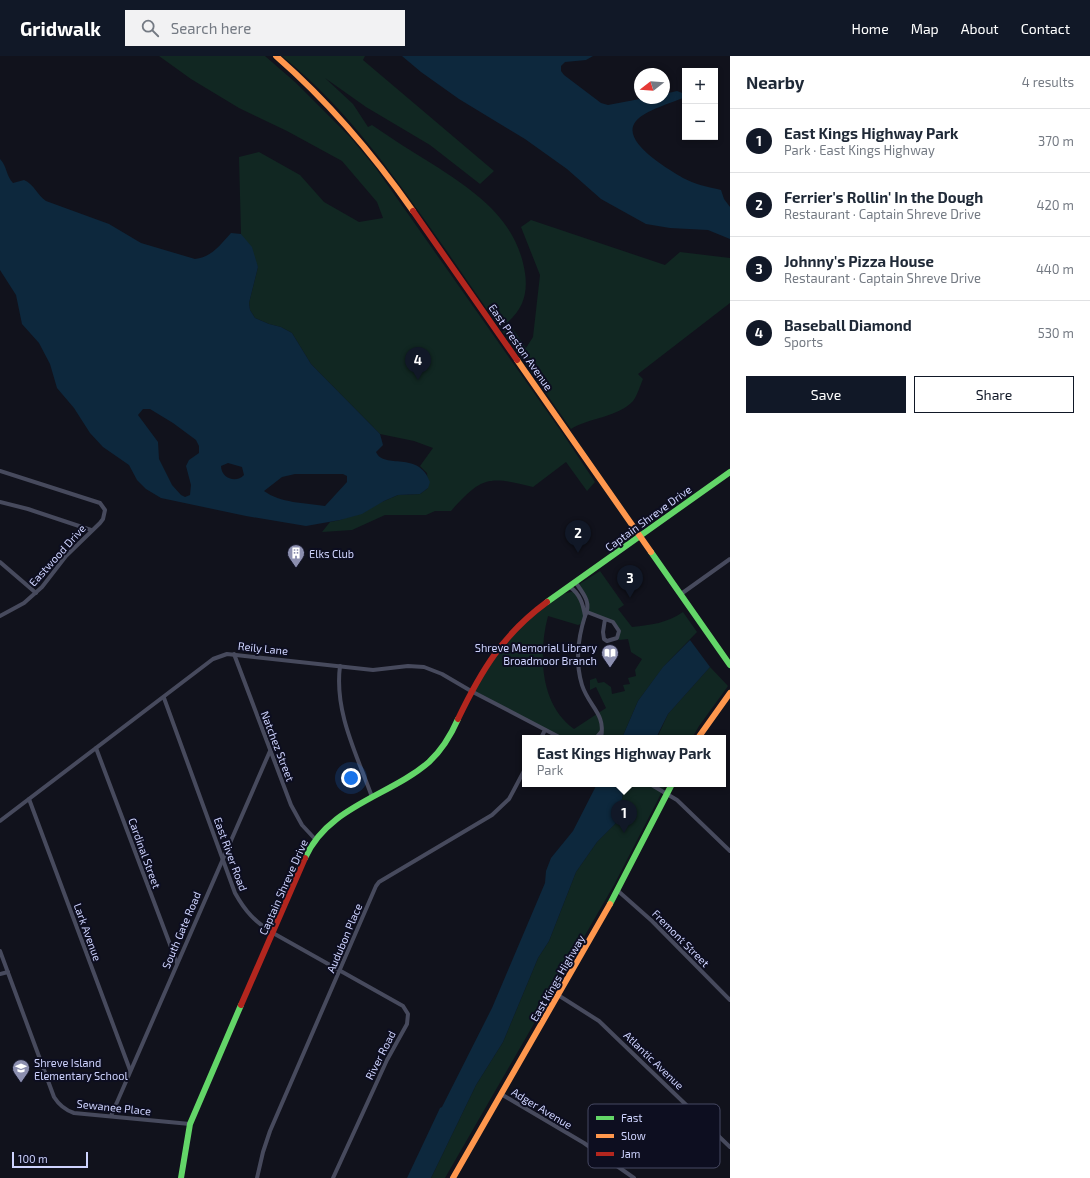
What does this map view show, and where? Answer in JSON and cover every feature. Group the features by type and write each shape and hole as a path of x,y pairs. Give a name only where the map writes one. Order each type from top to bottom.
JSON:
{"street":[{"name":"East Preston Avenue","path":"276,56 323,99 384,170 730,665"},
{"name":"Eastwood Drive","path":"0,471 102,504 105,510 103,519 66,556 48,582 24,604 0,616"},
{"name":"Captain Shreve Drive","path":"181,1178 183,1158 190,1124 309,850 316,839 334,821 417,771 435,756 447,739 471,691 498,647 513,630 542,604 576,583 730,472"},
{"path":"0,502 28,509 91,530"},
{"path":"681,594 730,559"},
{"path":"0,562 36,593"},
{"path":"576,583 586,598 589,608 580,632 577,661 582,686 588,699 599,714 602,724 598,735"},
{"path":"570,587 578,594 586,614"},
{"path":"586,614 605,619 617,625 619,634 617,638 607,641 604,639 602,632 605,619"},
{"name":"Reily Lane","path":"0,821 219,656 234,654 373,670 408,666 424,667 442,674 555,735"},
{"name":"Natchez Street","path":"234,654 270,752 295,814 302,826 316,839"},
{"path":"340,666 338,684 341,712 372,797"},
{"path":"700,735 730,694"},
{"name":"East River Road","path":"164,698 241,904 257,922 273,933 340,970"},
{"path":"542,735 545,730"},
{"name":"Cardinal Street","path":"96,748 177,963"},
{"name":"South Gate Road","path":"111,1116 223,856 270,752"},
{"name":"Audubon Place","path":"258,1178 265,1144 377,884 492,815 509,798 522,774"},
{"path":"656,787 668,793 677,800 730,851"},
{"name":"East Kings Highway","path":"453,1178 617,890 671,787"},
{"name":"Lark Avenue","path":"29,799 131,1070"},
{"name":"Fremont Street","path":"617,890 652,921 730,1000"},
{"name":"Sewanee Place","path":"0,951 56,1100 67,1111 190,1124"},
{"name":"River Road","path":"333,1178 367,1101 408,1020 408,1014 403,1006 340,970"},
{"path":"0,974 8,972"},
{"name":"Atlantic Avenue","path":"558,995 599,1021 685,1104"},
{"name":"Adger Avenue","path":"501,1094 588,1146"},
{"name":"Atlantic Avenue","path":"720,1137 730,1147"},
{"name":"Adger Avenue","path":"620,1168 634,1178"}],"green space":[{"path":"159,56 265,56 295,82 350,137 375,167 563,434 595,482 587,491 566,462 533,487 506,481 487,482 479,485 462,499 451,511 435,511 426,515 385,515 352,530 322,532 330,522 340,520 398,495 420,494 428,488 427,473 420,466 433,448 414,441 380,434 311,364 292,333 281,327 255,318 250,310 249,303 258,267 241,234 239,157 259,152 300,175 324,202 359,222 383,218 377,202 342,161 287,131 239,108 191,79"},
{"path":"282,56 365,56 363,60 494,171 480,184 430,145 366,107 325,78 353,104 368,127 372,125 450,175 479,197 504,223 521,254 526,280 525,294 521,306 508,322 526,348 533,337 540,275 521,227 531,220 665,265 680,252 730,258 730,303 638,374 643,379 633,401 627,406 620,411 586,422 571,429 371,147 351,123 307,77"},
{"path":"600,571 624,605 618,609 632,627 665,621 683,612 697,632 664,666 638,701 623,735 554,735 471,691 498,647 554,596 575,591 584,606 583,623 578,625 548,616 545,631 543,646 544,678 554,707 563,719 574,729 606,708 596,687 590,690 590,680 596,678 598,683 604,682 611,687 612,694 625,691 623,685 630,684 628,678 636,676 635,670 642,659 631,652 628,639 619,640 617,638 617,625 587,612 589,608 578,587 581,583"},
{"path":"710,667 728,686 694,735 658,735 668,714"},
{"path":"624,787 664,787 614,885 445,1178 431,1178 476,1085 503,1042 538,958 549,941 576,872 597,842 616,823 619,816 623,793 622,790"}],"water":[{"path":"402,56 593,56 586,60 565,62 561,66 561,71 564,75 601,103 608,105 634,100 634,104 667,104 640,117 636,121 633,129 634,137 639,145 648,154 676,174 692,182 721,190 724,199 730,207 730,239 708,230 670,228 646,224 601,199 567,169 525,139 459,99 421,72"},
{"path":"677,91 682,93 682,98 670,103 670,93"},
{"path":"0,159 13,183 24,180 30,184 46,201 109,224 141,243 195,259 211,253 231,233 241,234 252,247 258,267 249,303 250,310 255,318 281,327 292,333 311,364 380,434 383,445 376,452 380,457 386,460 410,463 418,466 425,472 430,482 428,488 420,494 398,495 384,501 362,514 340,520 306,526 246,516 161,498 146,489 137,480 129,465 103,447 90,433 74,408 57,388 50,364 39,343 22,324 16,295 0,270","holes":["143,409 150,409 173,423 196,440 199,446 199,453 189,460 186,466 191,485 190,495 185,497 181,495 172,485 159,459 158,442 138,415","228,463 242,467 244,475 237,479 230,478 223,474 221,466","295,474 343,474 347,476 347,482 325,506 285,500 277,498 264,491 282,477"]},
{"path":"690,640 710,667 668,714 658,735 623,735 638,701 663,667"},
{"path":"595,787 616,787 623,793 619,816 616,823 597,842 576,872 549,941 538,958 503,1042 476,1085 431,1178 407,1178 440,1108 442,1107 492,1008 545,883 546,871 551,858 573,831"}],"traffic: fast":[{"path":"547,602 730,472"},
{"path":"651,552 730,665"},
{"path":"305,858 315,840 344,814 413,774 429,762 446,742 458,719"},
{"path":"610,904 670,787"},
{"path":"181,1178 190,1124 241,1005"}],"traffic: slow":[{"path":"276,56 314,92 349,129 382,169 413,211"},
{"path":"517,360 651,552"},
{"path":"700,735 730,693"},
{"path":"453,1178 610,904"}],"traffic: jam":[{"path":"413,211 517,360"},
{"path":"458,719 475,685 495,654 518,627 531,614 547,602"},
{"path":"241,1005 305,858"}],"place":[{"name":"Baseball Diamond","path":"418,380"},
{"name":"Ferrier's Rollin' In the Dough","path":"578,553"},
{"name":"Elks Club","path":"296,568"},
{"name":"Johnny's Pizza House","path":"630,598"},
{"name":"Shreve Memorial Library Broadmoor Branch","path":"610,668"},
{"name":"East Kings Highway Park","path":"624,833"},
{"name":"Shreve Island Elementary School","path":"21,1083"}]}
